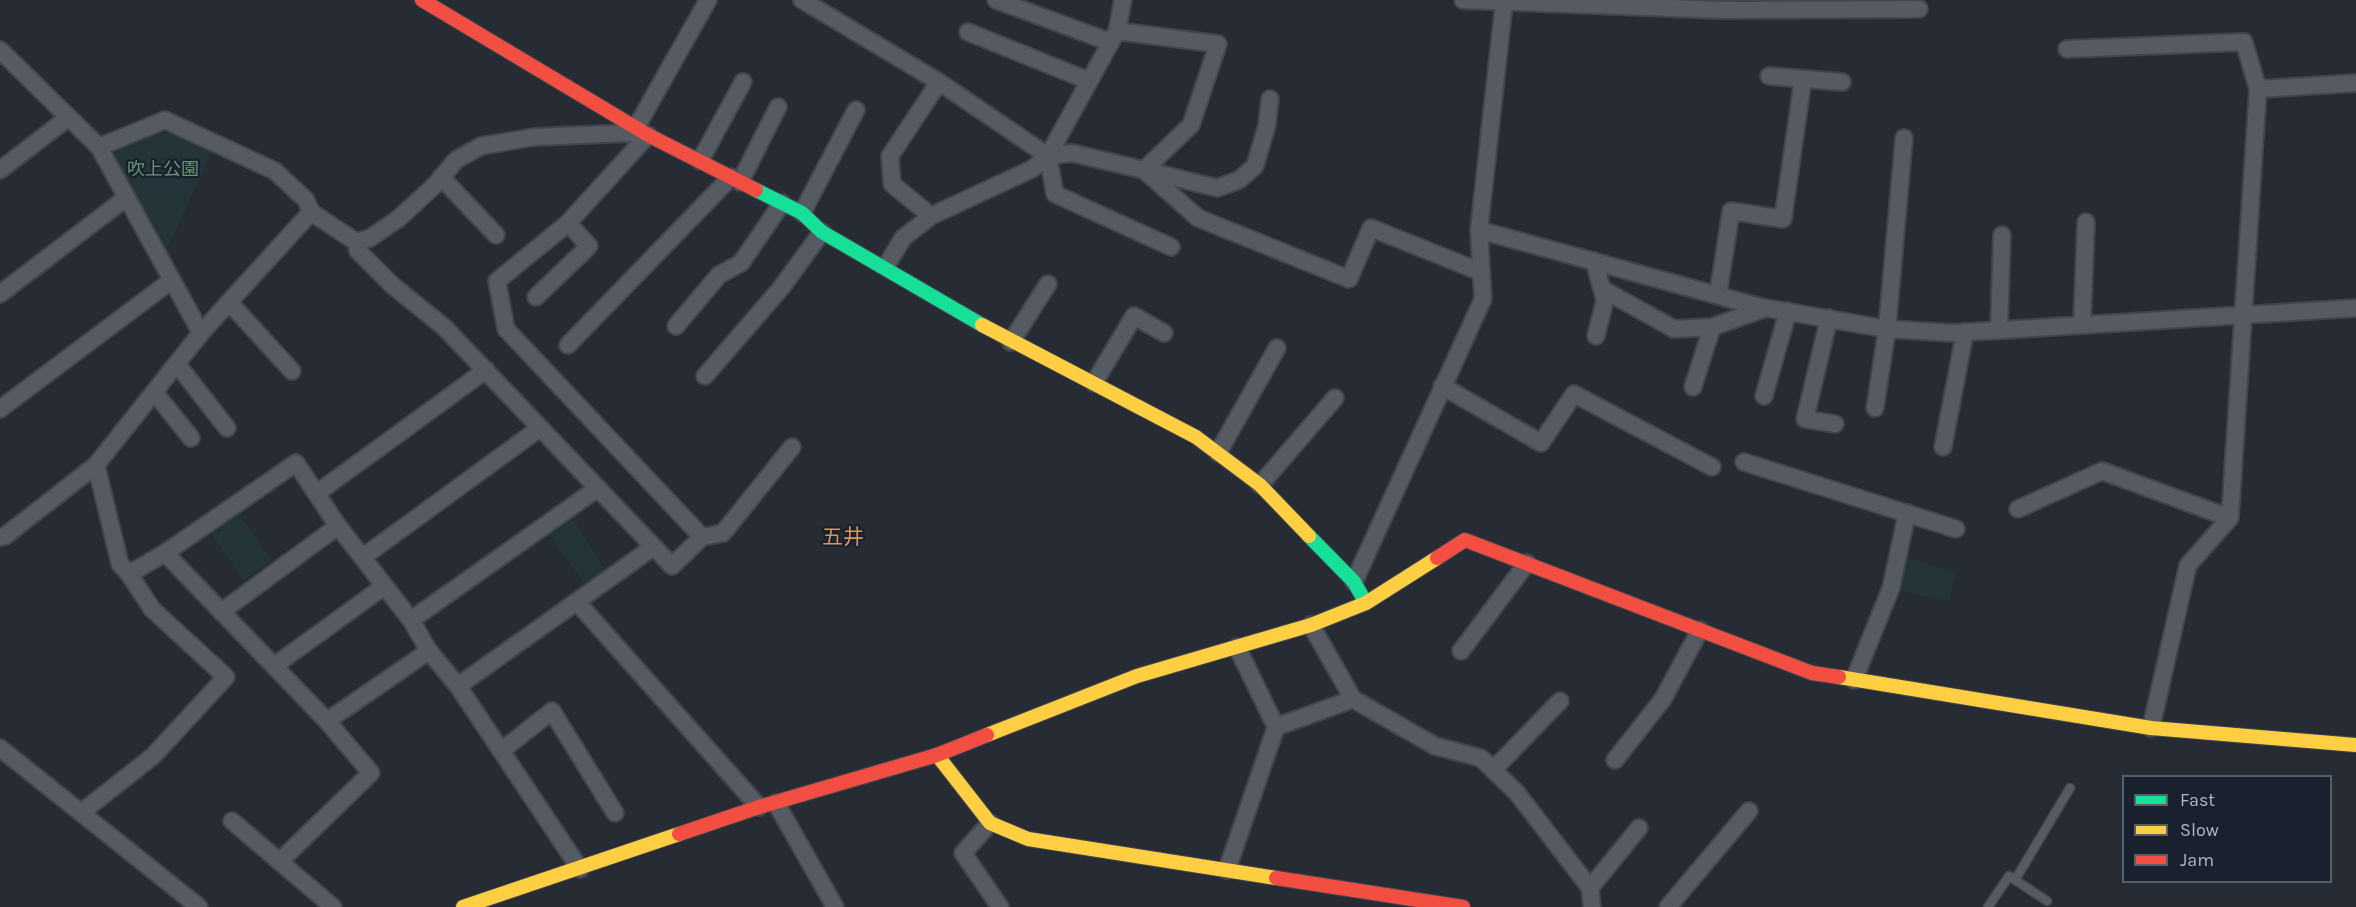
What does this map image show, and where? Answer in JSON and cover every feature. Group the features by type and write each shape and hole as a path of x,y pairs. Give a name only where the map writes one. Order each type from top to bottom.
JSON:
{"street":[{"path":"422,0 643,131 802,213 822,232 886,267 1011,342 1196,437 1260,485 1354,582 1366,603"},
{"path":"702,537 506,329 497,281 568,223 643,131 708,0"},
{"path":"802,0 939,82 1048,156 1072,153 1216,188 1239,180 1255,166 1267,125 1270,99"},
{"path":"996,0 1114,36 1218,44 1191,125 1144,170"},
{"path":"886,267 903,238 931,216 1032,169 1048,156 1114,36 1123,0"},
{"path":"1463,0 1723,10 1919,9"},
{"path":"1354,582 1483,300 1479,230 1504,3"},
{"path":"968,32 1089,81"},
{"path":"2067,49 2244,42 2258,89 2230,518 2188,565 2151,728"},
{"path":"0,50 99,147 201,333"},
{"path":"1769,76 1842,82"},
{"path":"1718,295 1731,211 1783,219 1803,79"},
{"path":"700,161 742,82"},
{"path":"931,216 892,184 890,156 939,82"},
{"path":"2258,89 2356,83"},
{"path":"568,345 735,179 778,107"},
{"path":"802,213 856,110"},
{"path":"0,170 69,117"},
{"path":"99,147 165,120 275,171 306,200 311,212 356,242 358,251 371,265 444,327 652,548 672,566 702,537 723,533 792,447"},
{"path":"356,242 370,238 398,219 456,160 481,146 534,137 643,131"},
{"path":"1875,408 1887,329 1904,138"},
{"path":"1048,156 1055,194 1171,247"},
{"path":"1144,170 1198,218 1349,279 1371,228 1481,272"},
{"path":"441,177 496,235"},
{"path":"0,294 126,198"},
{"path":"676,326 719,275 741,263 782,202"},
{"path":"0,537 5,536 96,465 201,333 311,212"},
{"path":"2082,325 2086,222"},
{"path":"536,297 589,246 568,223"},
{"path":"1479,230 1767,308 1887,329 1965,332 2356,308"},
{"path":"705,376 781,288 822,232"},
{"path":"1999,330 2001,235"},
{"path":"1594,261 1605,300 1596,336"},
{"path":"0,409 172,280"},
{"path":"1011,342 1048,284"},
{"path":"1602,289 1674,329 1712,327 1767,308"},
{"path":"230,302 292,371"},
{"path":"1764,396 1788,311"},
{"path":"1094,383 1134,316 1164,333"},
{"path":"1829,318 1804,419 1835,424"},
{"path":"1694,387 1712,327"},
{"path":"1943,447 1965,332"},
{"path":"1218,453 1277,348"},
{"path":"177,364 227,428"},
{"path":"317,493 486,370"},
{"path":"1442,386 1541,443 1574,394 1712,467"},
{"path":"155,393 191,438"},
{"path":"1260,485 1335,398"},
{"path":"363,557 540,428"},
{"path":"1744,462 1956,529"},
{"path":"129,574 165,553 296,463 338,526 383,587 411,620 429,651 458,686 580,869"},
{"path":"82,812 153,756 226,677 152,609 120,564 96,465"},
{"path":"2018,509 2102,471 2230,518"},
{"path":"411,620 598,488"},
{"path":"1854,680 1891,588 1907,513"},
{"path":"221,612 338,526"},
{"path":"463,907 759,807 936,755 1137,676 1311,625 1366,603 1465,540 1812,673 2151,728 2356,745"},
{"path":"458,686 652,548"},
{"path":"165,553 327,721 371,773 280,861"},
{"path":"1461,651 1527,563"},
{"path":"274,666 383,587"},
{"path":"577,602 759,807"},
{"path":"1311,625 1353,699 1435,746 1480,758 1517,793 1590,888 1592,907"},
{"path":"1615,760 1663,699 1700,630"},
{"path":"1227,870 1276,727 1237,646"},
{"path":"327,721 429,651"},
{"path":"1276,727 1353,699"},
{"path":"1493,770 1560,701"},
{"path":"501,751 552,711 615,813"},
{"path":"0,748 199,907"},
{"path":"936,755 990,823 1028,839 1463,907"},
{"path":"776,803 835,907"},
{"path":"1668,907 1749,811"},
{"path":"232,821 333,907"},
{"path":"990,823 963,853 1000,907"},
{"path":"1590,888 1639,828"}],"lane":[{"path":"2015,880 2070,788"},
{"path":"1988,907 2009,876 2047,901"}],"green space":[{"name":"吹上公園","path":"158,132 179,135 212,152 167,249 113,156 119,145"},
{"path":"239,515 272,560 244,580 212,535"},
{"path":"573,519 606,570 584,583 550,536"},
{"path":"1898,554 1956,573 1949,602 1891,588"}],"traffic: fast":[{"path":"756,190 802,213 822,232 982,325"},
{"path":"1309,536 1354,582 1366,603"}],"traffic: slow":[{"path":"982,325 1196,437 1260,485 1309,536"},
{"path":"987,735 1137,676 1311,625 1366,603 1437,558"},
{"path":"1839,677 2151,728 2356,745"},
{"path":"937,755 990,823 1028,839 1276,878"},
{"path":"463,907 679,834"}],"traffic: jam":[{"path":"422,0 648,135 756,190"},
{"path":"1437,558 1465,540 1812,673 1839,677"},
{"path":"679,834 759,807 937,755 987,735"},
{"path":"1276,878 1463,907"}],"district":[{"name":"五井","path":"843,538"}]}
